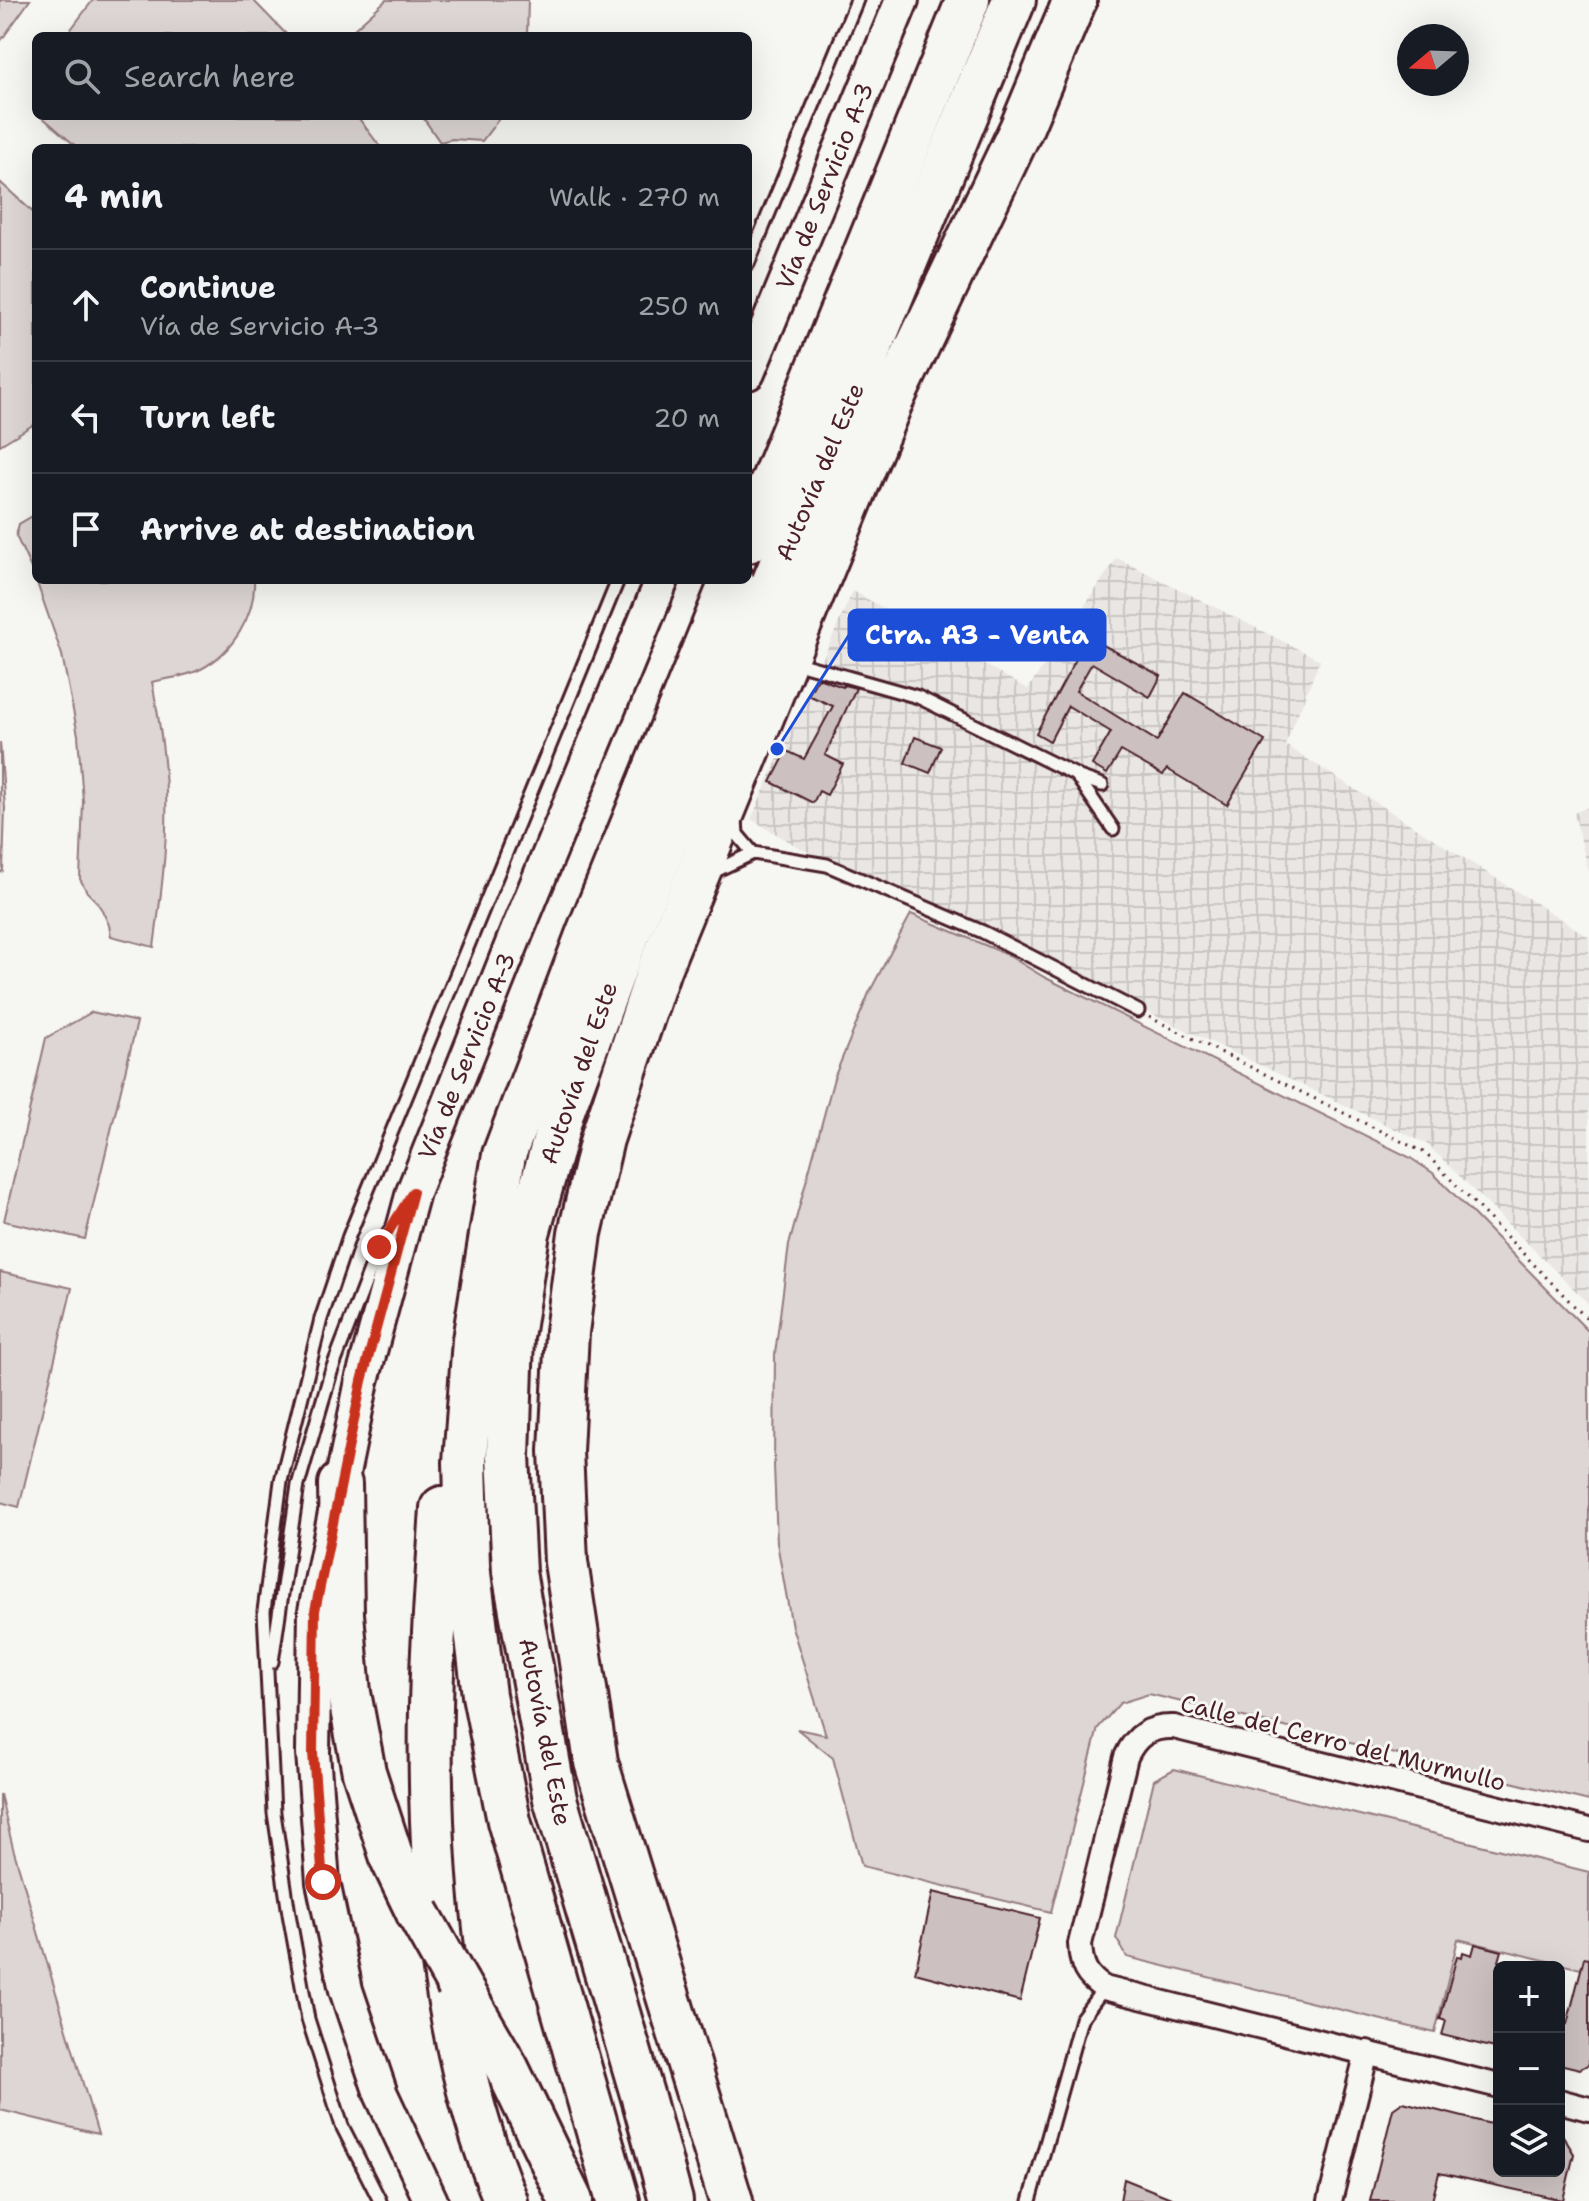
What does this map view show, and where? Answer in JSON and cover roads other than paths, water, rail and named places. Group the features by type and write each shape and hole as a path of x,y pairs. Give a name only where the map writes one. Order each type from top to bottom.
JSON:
{"highway":[{"name":"Autovía del Este","path":"752,531 968,0"},
{"name":"Autovía del Este","path":"671,2201 555,1799 514,1572 508,1456 512,1337 528,1233 563,1110 622,949 1014,0"},
{"path":"725,2189 596,1762 566,1562 561,1451 567,1332 580,1233 602,1139 659,969 891,402 1021,129 1075,0"},
{"name":"Autovía del Este","path":"618,2201 509,1821 484,1695 468,1565 465,1462 474,1340 504,1155 588,933 730,584"},
{"path":"504,1155 462,1277 447,1411 431,1708 433,1854 449,2005 469,2094 492,2168 506,2201"},
{"path":"340,1484 342,1614 349,1693 364,1772 393,1861 418,1913 507,2068 571,2201"}],"main road":[{"name":"Vía de Servicio A-3","path":"752,363 902,0"},
{"name":"Vía de Servicio A-3","path":"431,2201 376,2080 346,1990 323,1882 313,1753 315,1611 362,1381 413,1192 660,584"}],"street":[{"name":"Calle del Cerro del Murmullo","path":"1104,1988 1083,1969 1080,1944 1126,1757 1136,1739 1154,1728 1174,1727 1589,1830"},
{"path":"1104,1988 1493,2084"},
{"path":"1330,2201 1367,2052"},
{"path":"1565,2103 1589,2109"}],"lane":[{"path":"752,254 857,0"},
{"path":"380,2201 342,2126 308,2019 274,1813 264,1611 281,1481 321,1319 349,1236 616,584"},
{"path":"786,660 918,697 1102,785"},
{"path":"1076,775 1113,829"},
{"path":"735,786 737,834 753,853"},
{"path":"688,898 715,870 753,853 827,865 983,932 1138,1011"},
{"path":"268,1687 298,1485 306,1457 331,1372 379,1247 413,1192"},
{"path":"1030,2201 1081,2019 1104,1988"}],"place":[{"name":"Ctra. A3 - Venta","path":"777,749"}]}
